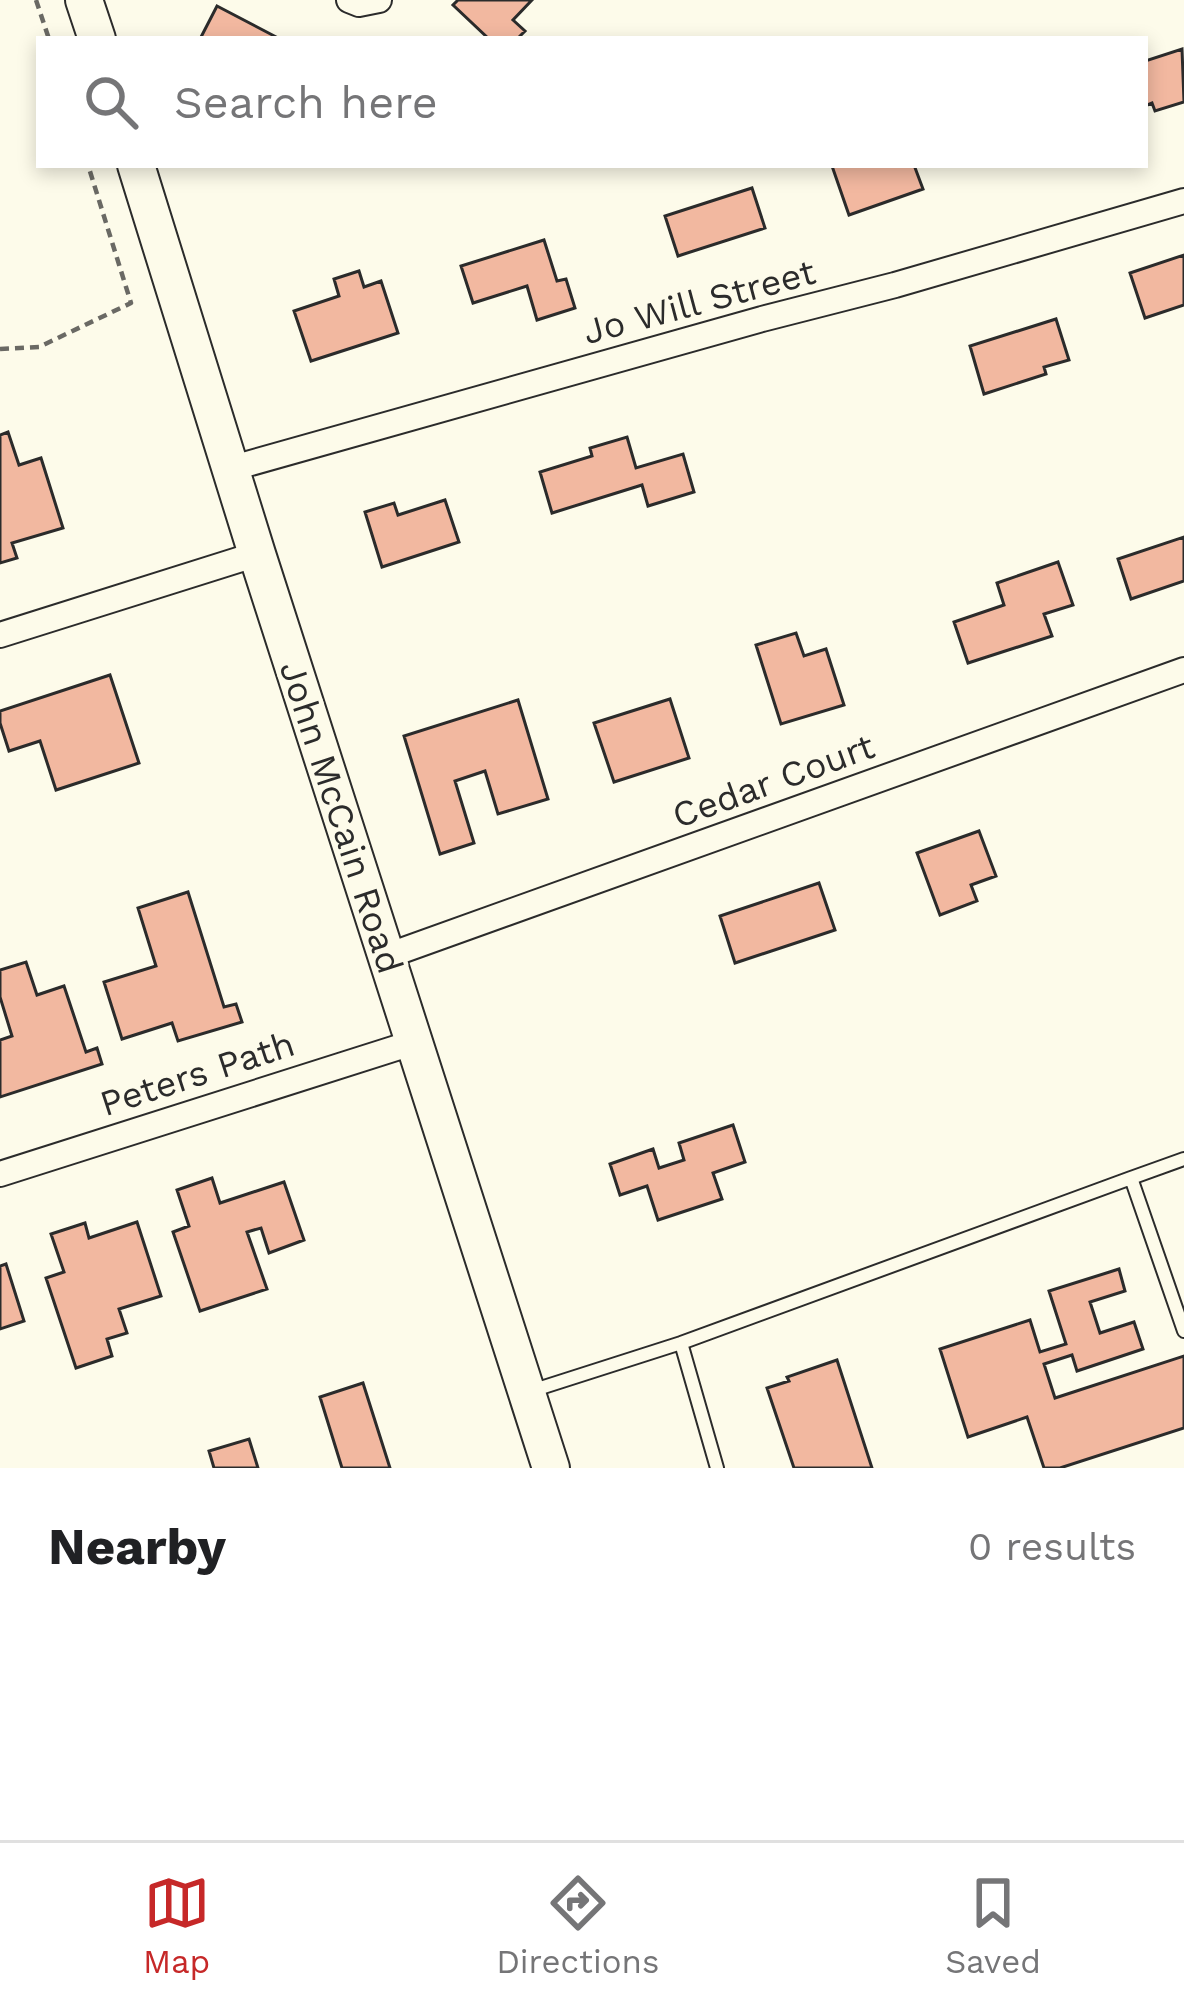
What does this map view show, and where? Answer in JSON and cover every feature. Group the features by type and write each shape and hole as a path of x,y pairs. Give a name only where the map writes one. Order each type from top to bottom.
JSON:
{"main road":[{"path":"84,0 96,36"},
{"name":"John McCain Road","path":"137,168 551,1468"}],"street":[{"path":"349,0 359,4 379,0"},
{"name":"Jo Will Street","path":"232,468 1184,201"},
{"path":"0,635 257,554"},
{"name":"Cedar Court","path":"387,956 1184,670"},
{"name":"Peters Path","path":"0,1174 416,1042"}],"lane":[{"path":"527,1393 681,1343 1184,1159"},
{"path":"1131,1178 1184,1331"},
{"path":"681,1343 717,1468"}],"path":[{"path":"36,0 48,36"},
{"path":"0,350 39,346 131,303 89,168"}],"building":[{"path":"458,0 532,0 513,20 525,31 520,36 486,36 453,5"},
{"path":"217,6 274,36 202,36"},
{"path":"1182,49 1184,102 1155,111 1152,103 1148,105 1148,60"},
{"path":"833,168 915,168 923,189 849,215"},
{"path":"752,188 765,228 678,256 665,216"},
{"path":"544,240 557,281 566,279 575,308 537,320 527,286 473,303 461,266"},
{"path":"1184,255 1184,305 1145,318 1130,273"},
{"path":"359,271 364,287 381,281 398,333 311,361 294,311 339,296 334,279"},
{"path":"1056,319 1069,360 1044,367 1046,374 984,394 970,346"},
{"path":"8,432 19,465 41,458 63,528 12,543 17,558 0,563 0,435"},
{"path":"627,437 636,468 683,454 694,492 648,506 642,485 552,513 540,472 592,456 590,448"},
{"path":"445,500 459,542 382,567 365,512 394,503 398,515"},
{"path":"1184,537 1184,581 1131,599 1118,559"},
{"path":"1058,562 1073,605 1044,614 1052,636 968,663 954,622 1004,605 997,583"},
{"path":"796,633 804,656 826,649 844,705 781,724 756,645"},
{"path":"110,675 139,763 56,790 40,741 9,751 0,711"},
{"path":"670,699 689,758 614,782 594,723"},
{"path":"518,700 548,799 498,814 485,771 455,781 474,843 440,854 404,736"},
{"path":"979,831 996,876 971,885 977,901 940,915 917,853"},
{"path":"819,883 835,930 735,963 720,916"},
{"path":"188,892 224,1007 236,1004 242,1022 178,1041 172,1023 122,1039 104,982 156,966 138,908"},
{"path":"26,962 37,995 64,986 86,1052 97,1048 102,1064 0,1097 0,1040 12,1036 0,997 0,970"},
{"path":"733,1125 745,1162 713,1173 722,1199 658,1220 647,1186 620,1195 610,1164 653,1149 659,1168 684,1160 679,1143"},
{"path":"212,1178 220,1203 284,1182 304,1240 269,1253 261,1228 247,1232 267,1289 200,1311 173,1232 189,1226 177,1190"},
{"path":"137,1222 161,1296 119,1309 127,1333 107,1339 112,1356 76,1368 46,1278 64,1272 51,1234 85,1223 89,1238"},
{"path":"6,1264 24,1321 0,1329 0,1266"},
{"path":"1119,1269 1125,1291 1090,1302 1100,1333 1134,1322 1143,1349 1077,1371 1072,1355 1044,1364 1055,1398 1184,1356 1184,1428 1060,1468 1044,1468 1027,1417 968,1437 940,1349 1030,1320 1040,1352 1066,1344 1049,1291"},
{"path":"837,1360 872,1468 794,1468 767,1388"},
{"path":"363,1383 390,1468 342,1468 320,1397"},
{"path":"249,1439 258,1468 214,1468 209,1451"}]}
